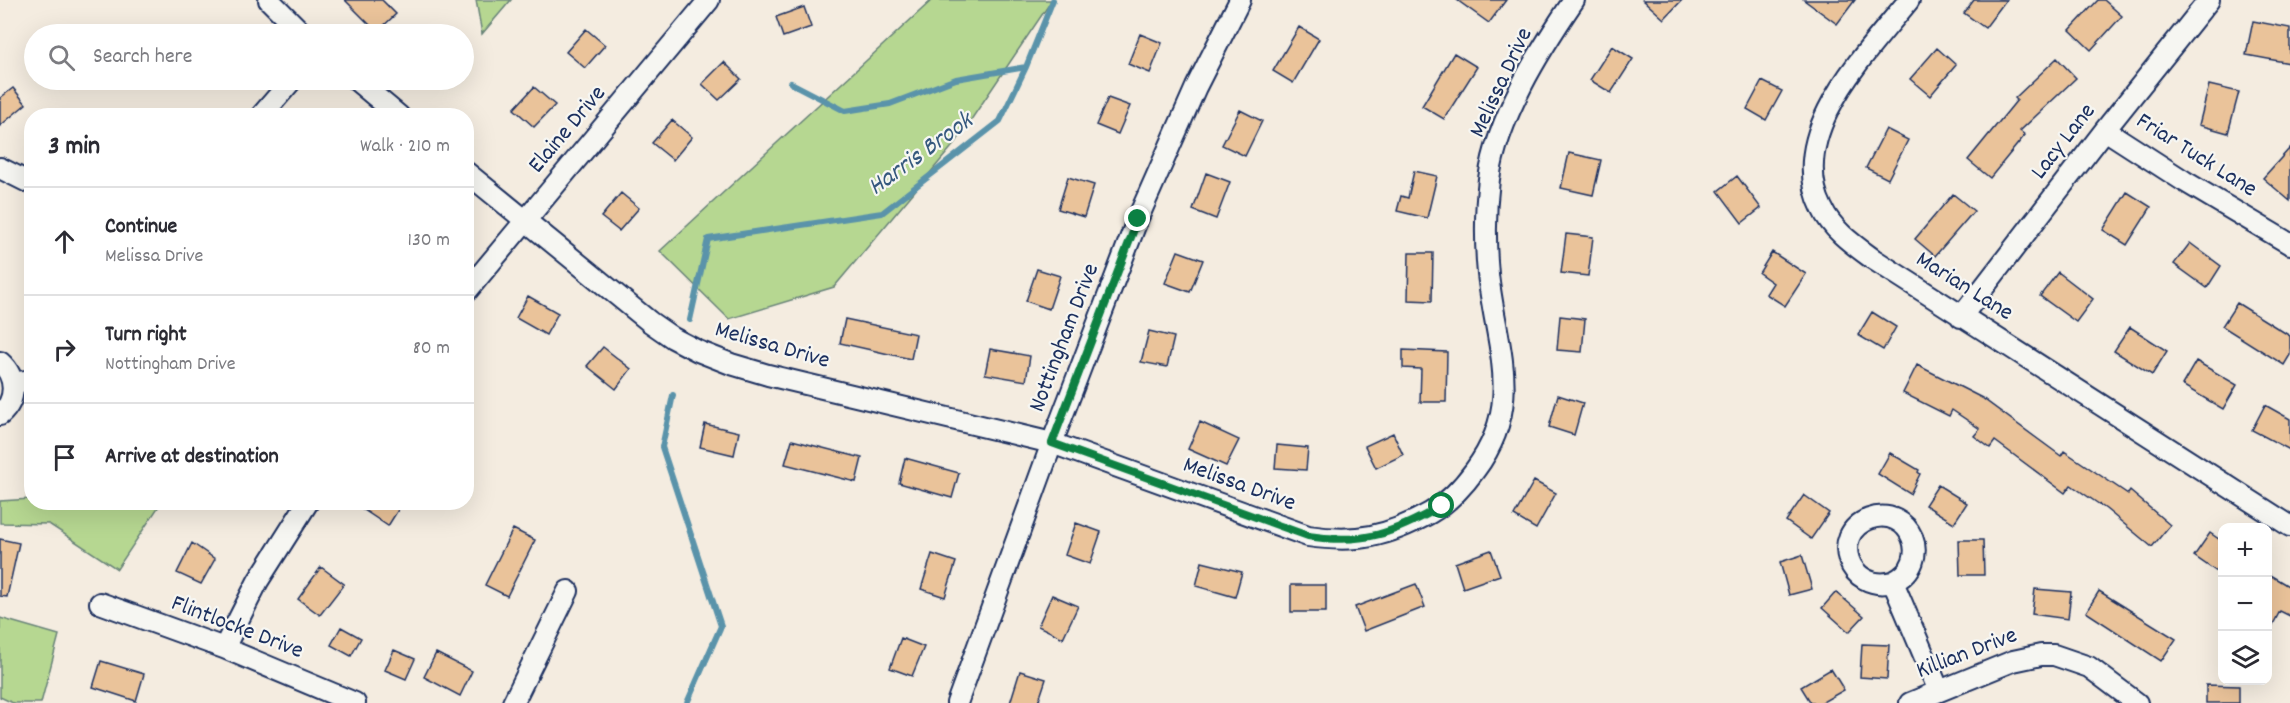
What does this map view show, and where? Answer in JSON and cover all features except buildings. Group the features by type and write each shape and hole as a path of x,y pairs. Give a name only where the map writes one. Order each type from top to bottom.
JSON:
{"street":[{"path":"268,0 293,24"},
{"name":"Elaine Drive","path":"474,283 709,0"},
{"name":"Nottingham Drive","path":"957,703 1052,443 1150,190 1196,87 1240,0"},
{"name":"Melissa Drive","path":"474,179 650,322 673,338 698,351 768,375 1052,443 1308,536 1334,540 1362,539 1392,531 1442,506 1461,489 1493,441 1500,420 1504,396 1504,370 1488,276 1486,243 1486,209 1492,167 1499,139 1513,107 1545,47 1574,0"},
{"name":"Marian Lane","path":"1909,0 1847,79 1820,125 1814,147 1815,188 1821,207 1830,221 1847,239 1873,259 2290,526"},
{"name":"Lacy Lane","path":"1962,317 2105,130 2209,0"},
{"path":"268,108 283,90"},
{"path":"368,90 389,108"},
{"name":"Friar Tuck Lane","path":"2105,130 2184,181 2290,244"},
{"path":"0,168 24,180"},
{"path":"0,362 22,382 0,415"},
{"path":"224,648 258,581 303,510"},
{"path":"1893,582 1939,691"},
{"path":"513,703 568,591"},
{"name":"Flintlocke Drive","path":"100,603 224,648 352,702"},
{"name":"Killian Drive","path":"1910,703 2028,656 2054,655 2089,667 2137,703"}],"green space":[{"path":"476,0 511,0 482,34"},
{"path":"932,0 1052,0 956,142 834,287 729,319 660,251"},
{"path":"24,499 24,510 156,510 117,569 49,524 0,523 0,501"},
{"path":"0,618 59,635 41,703 13,703 0,697"}],"waterway":[{"name":"Harris Brook","path":"690,320 708,239 882,213 1000,121 1026,67 1053,0"},
{"path":"791,83 845,111 890,104 956,79 1026,67"},
{"name":"Harris Brook","path":"673,395 662,447 721,626 687,703"}],"route":[{"path":"1138,219 1052,443 1308,536 1334,540 1362,539 1392,531 1442,506"}]}
